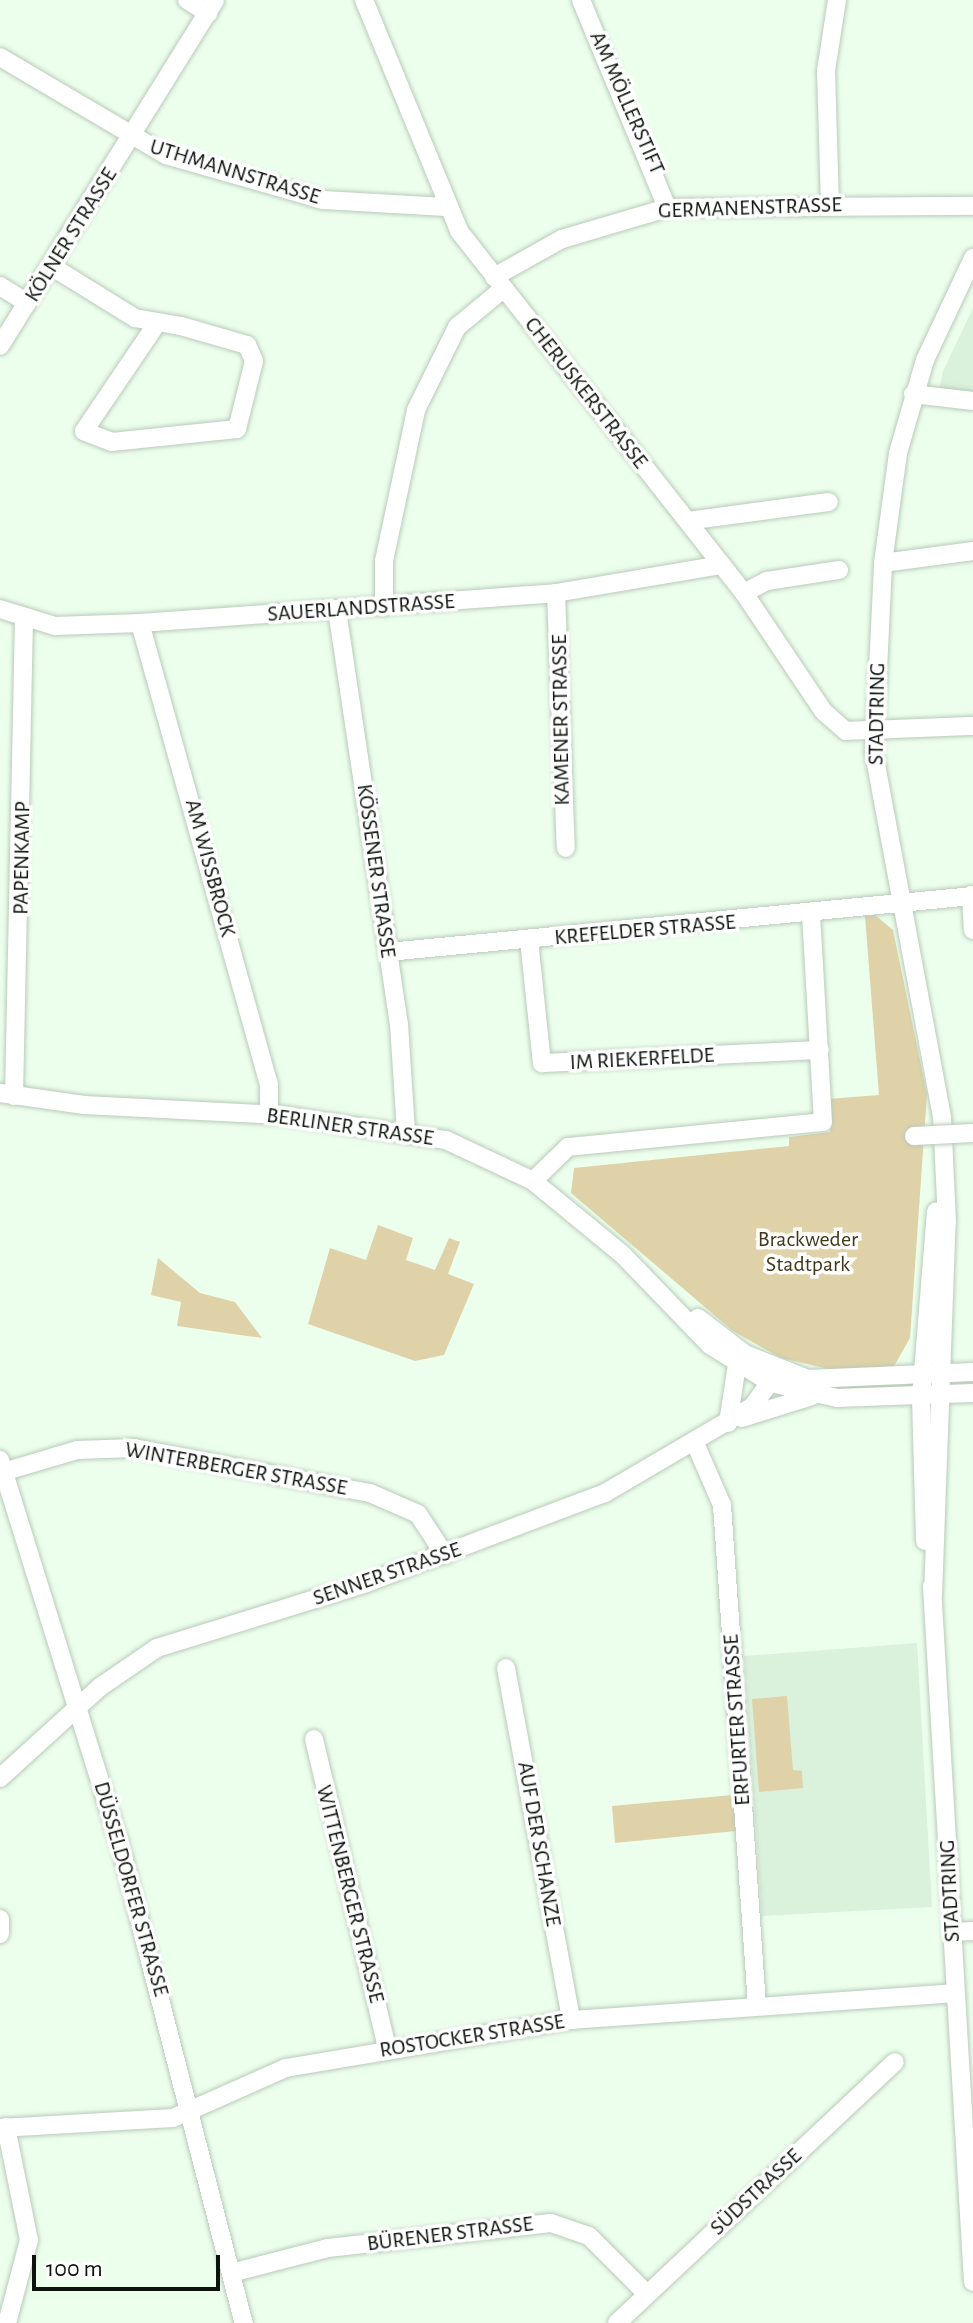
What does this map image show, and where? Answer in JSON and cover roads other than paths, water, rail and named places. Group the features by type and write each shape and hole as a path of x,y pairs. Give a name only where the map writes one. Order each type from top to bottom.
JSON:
{"street":[{"path":"187,0 211,6"},
{"name":"CHERUSKERSTRASSE","path":"364,0 446,207 498,283 744,593 831,719 846,731 973,726"},
{"name":"AM MÖLLERSTIFT","path":"581,0 667,208"},
{"path":"830,205 826,71 837,0"},
{"name":"KÖLNER STRASSE","path":"0,346 132,138 211,6"},
{"name":"UTHMANNSTRASSE","path":"0,57 132,138 323,200 446,207"},
{"name":"GERMANENSTRASSE","path":"384,607 384,561 416,410 457,327 498,283 562,239 667,208 973,206"},
{"name":"STADTRING","path":"933,1595 942,1374 943,1180 939,1080 877,786 875,732 883,563 913,394 973,258"},
{"path":"51,266 122,311 253,352 237,429 112,442 84,431 157,323"},
{"path":"0,286 27,303"},
{"path":"913,394 973,401"},
{"path":"688,521 829,502"},
{"path":"883,563 973,551"},
{"name":"SAUERLANDSTRASSE","path":"0,609 24,620 140,623 556,593 722,565"},
{"path":"744,593 767,581 839,570"},
{"name":"KAMENER STRASSE","path":"556,593 566,848"},
{"name":"KÖSSENER STRASSE","path":"337,610 388,952 406,1133"},
{"name":"PAPENKAMP","path":"7,1094 24,620"},
{"name":"AM WISSBROCK","path":"140,623 269,1084 269,1115"},
{"path":"972,896 973,930"},
{"name":"KREFELDER STRASSE","path":"388,952 811,916 900,901 972,896"},
{"path":"533,1181 568,1147 823,1122 811,916"},
{"name":"IM RIEKERFELDE","path":"529,940 542,1063 820,1050"},
{"name":"BERLINER STRASSE","path":"7,1094 269,1115 406,1133 492,1156 533,1181 653,1283 774,1377 834,1382 973,1372"},
{"path":"914,1136 973,1133"},
{"name":"STADTRING","path":"943,1180 921,1397 973,2282"},
{"name":"BERLINER STRASSE","path":"653,1283 737,1365 774,1377 812,1396 921,1397 973,1393"},
{"path":"737,1365 728,1423 812,1396"},
{"name":"SENNER STRASSE","path":"4,1767 77,1707 157,1648 445,1555 605,1493 728,1423 774,1377"},
{"name":"ERFURTER STRASSE","path":"695,1443 722,1505 757,2002"},
{"name":"WINTERBERGER STRASSE","path":"2,1466 77,1450 134,1448 370,1493 418,1514 445,1555"},
{"name":"DÜSSELDORFER STRASSE","path":"2,1466 77,1707 193,2108 244,2323"},
{"name":"AUF DER SCHANZE","path":"506,1668 571,2020"},
{"name":"WITTENBERGER STRASSE","path":"314,1739 387,2049"},
{"path":"0,1919 0,1934"},
{"path":"952,1932 973,1931"},
{"name":"ROSTOCKER STRASSE","path":"3,2128 173,2118 286,2068 571,2020 757,2002 955,1993"},
{"name":"SÜDSTRASSE","path":"617,2323 895,2062"},
{"path":"3,2128 29,2240 7,2323"},
{"name":"BÜRENER STRASSE","path":"231,2273 328,2248 551,2223 589,2236 646,2293"}],"park label":[{"name":"Brackweder Stadtpark","path":"808,1252"}]}
